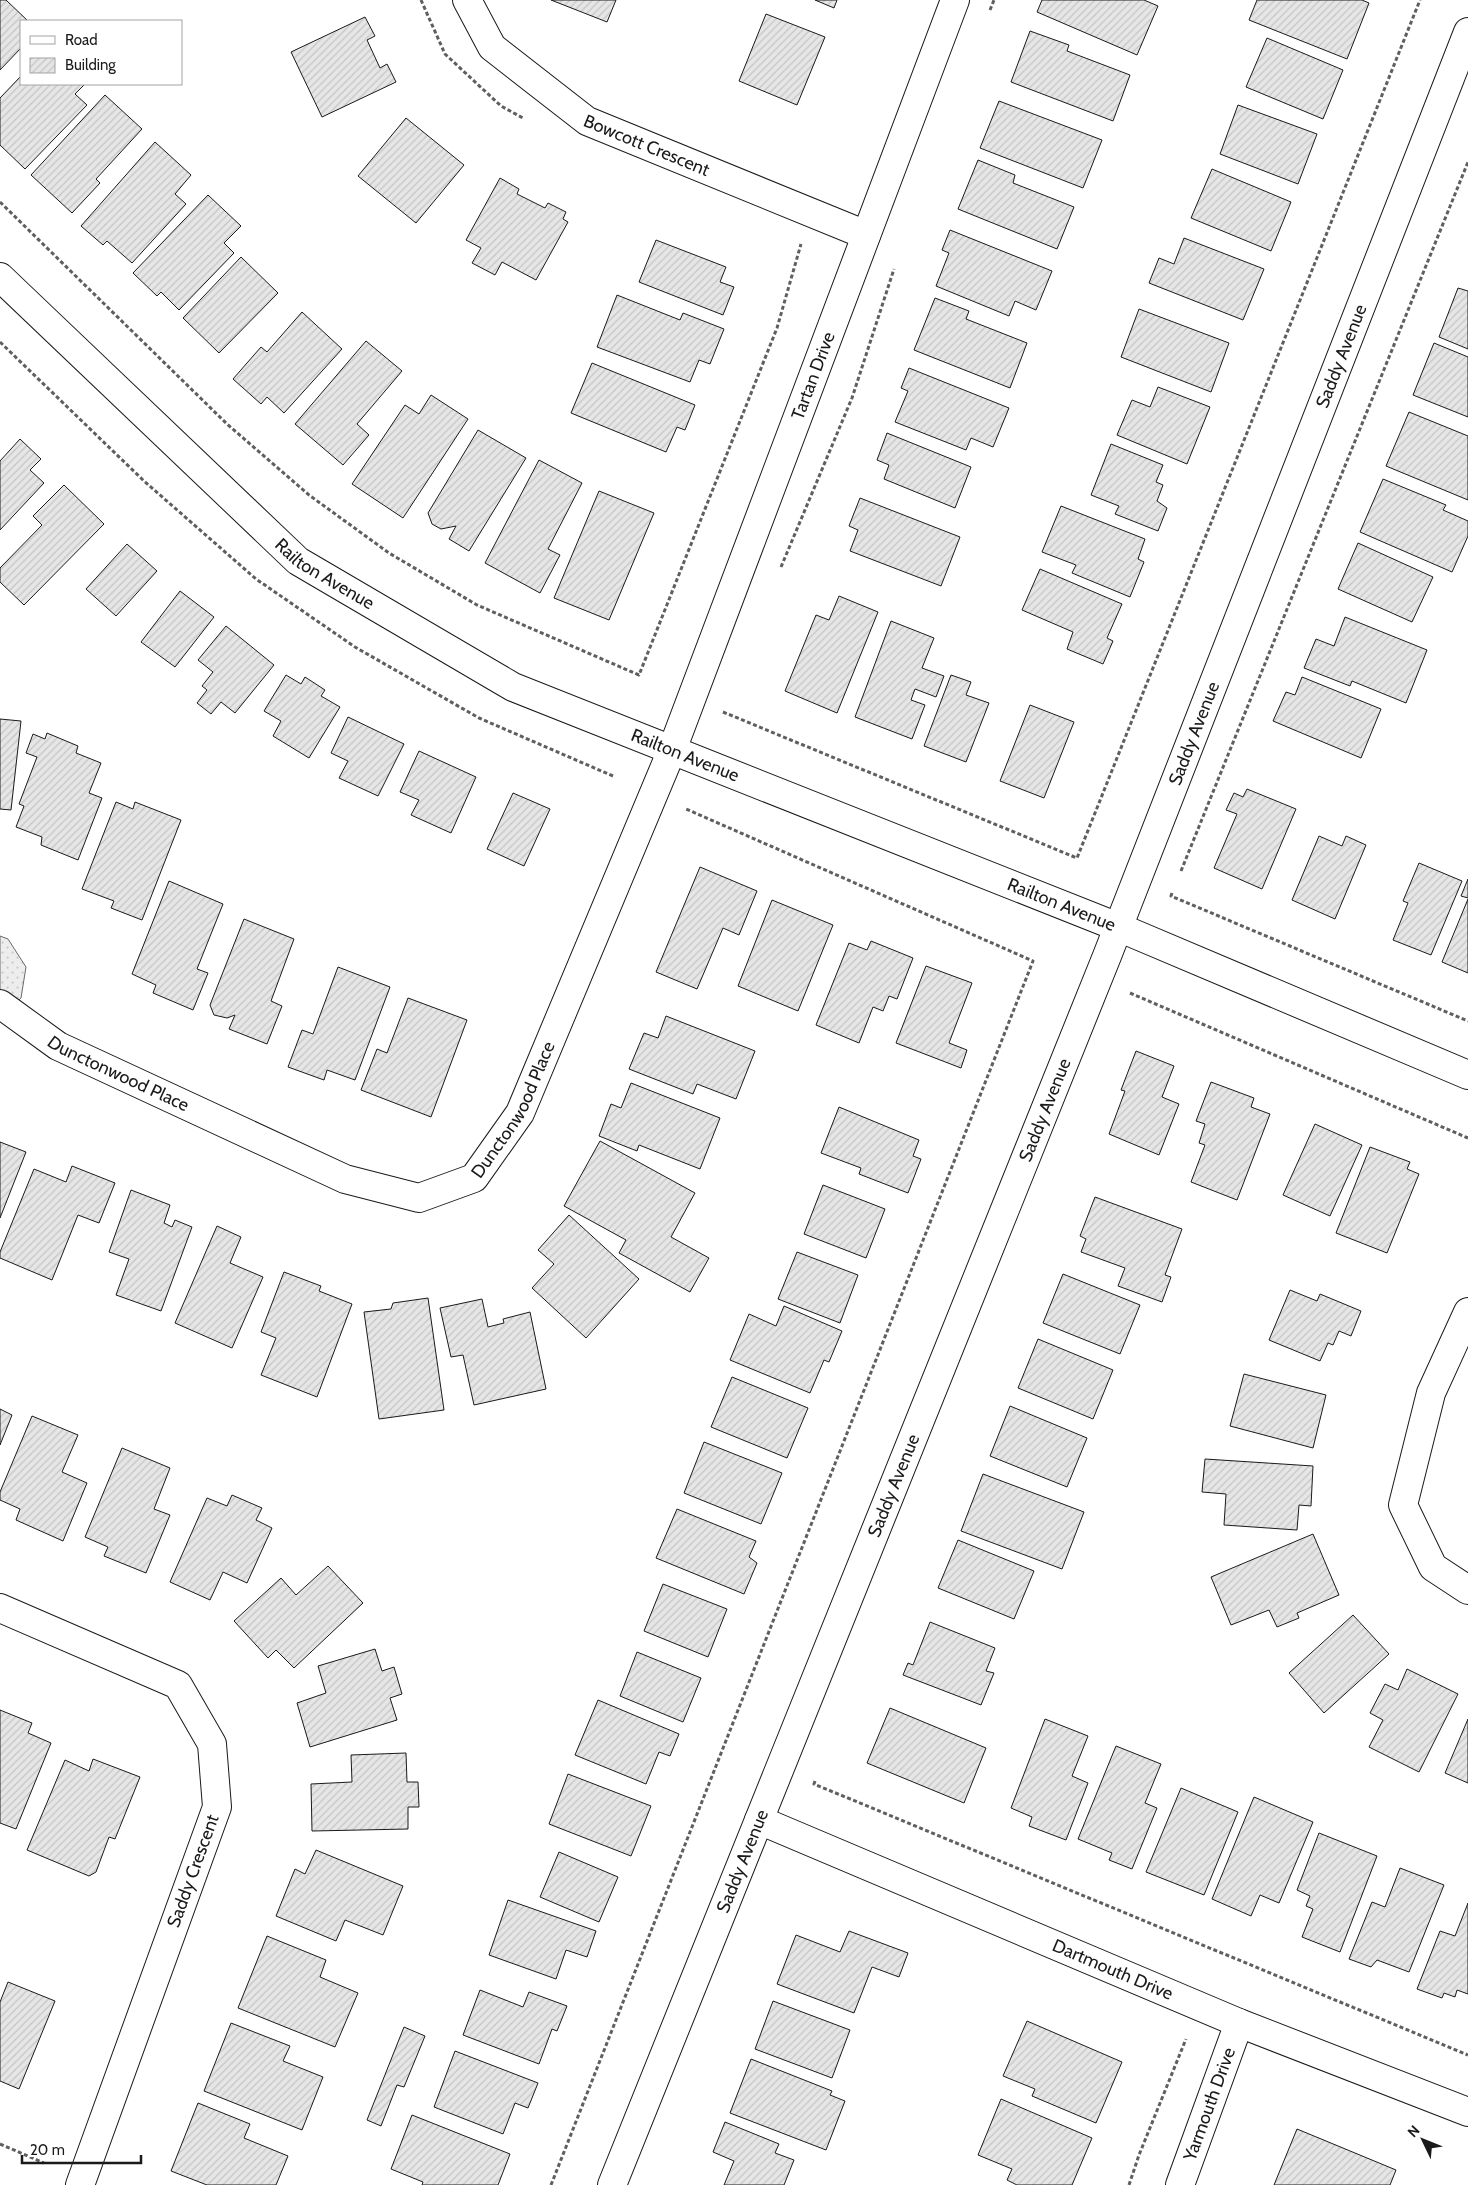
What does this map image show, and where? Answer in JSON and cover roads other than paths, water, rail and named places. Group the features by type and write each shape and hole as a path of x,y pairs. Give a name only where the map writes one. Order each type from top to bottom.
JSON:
{"street":[{"name":"Bowcott Crescent","path":"467,0 492,47 586,121 866,235"},
{"name":"Tartan Drive","path":"672,750 955,0"},
{"name":"Saddy Avenue","path":"612,2185 1118,927 1468,32"},
{"name":"Railton Avenue","path":"0,277 298,561 513,686 1118,927 1468,1075"},
{"name":"Dunctonwood Place","path":"0,1004 58,1046 345,1179 420,1198 474,1178 520,1113 672,750"},
{"path":"1468,1312 1431,1393 1403,1505 1433,1567 1468,1590"},
{"name":"Saddy Crescent","path":"0,1608 178,1685 212,1744 217,1807 80,2185"},
{"name":"Dartmouth Drive","path":"760,1820 1239,2023 1468,2112"},
{"name":"Yarmouth Drive","path":"1180,2185 1239,2023"}]}
